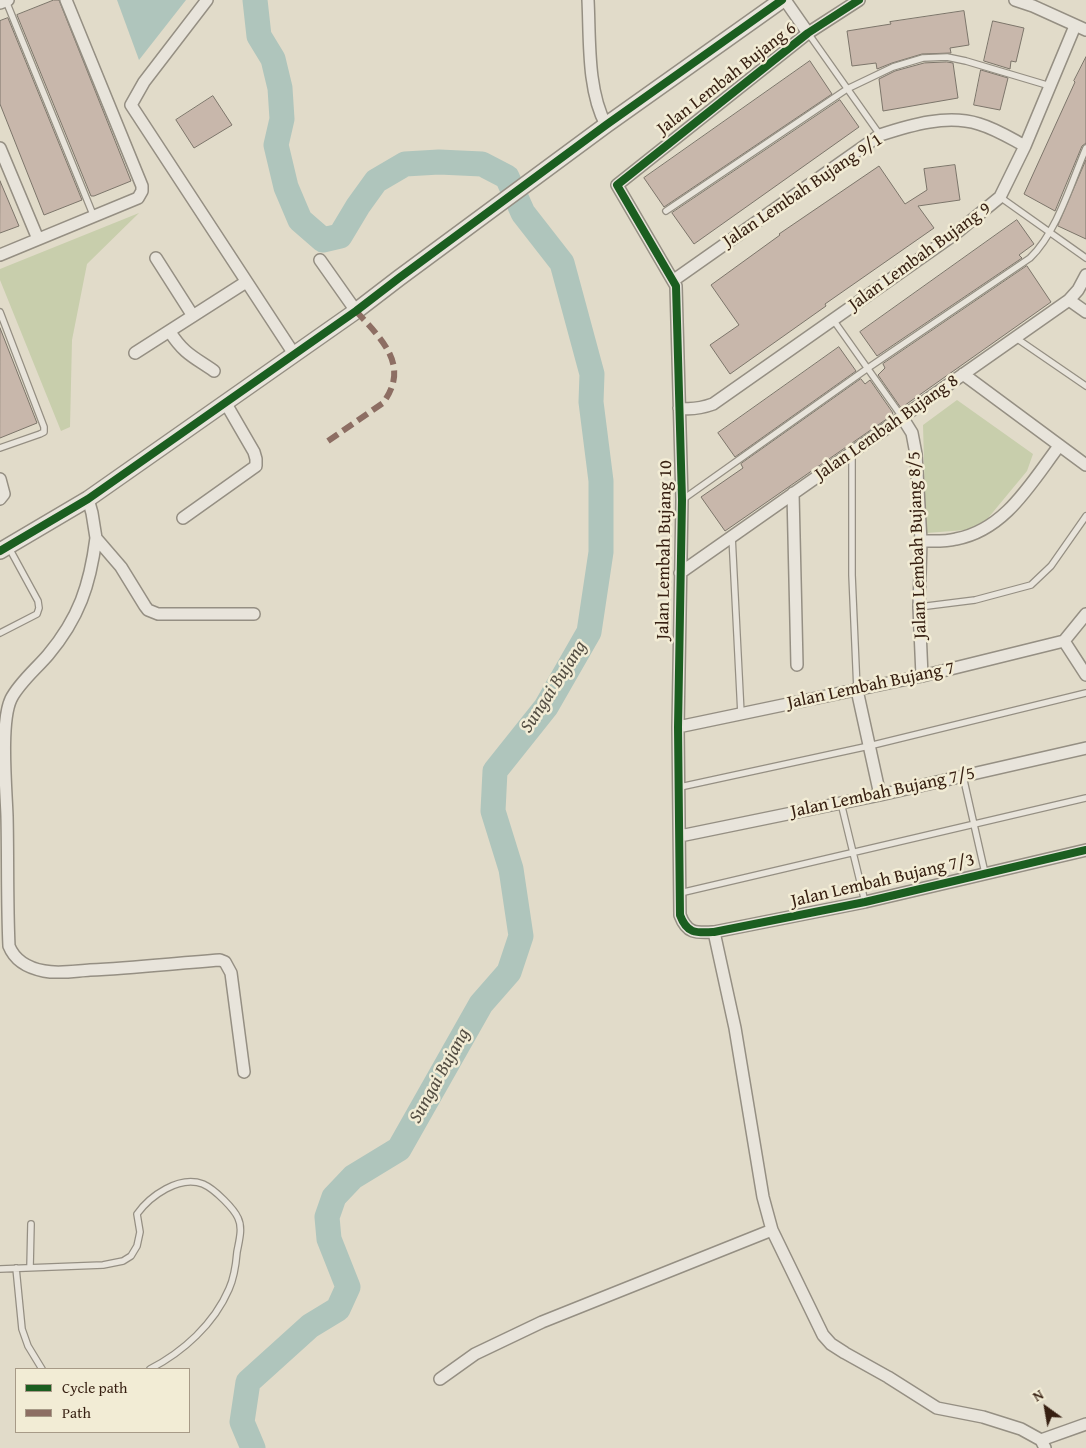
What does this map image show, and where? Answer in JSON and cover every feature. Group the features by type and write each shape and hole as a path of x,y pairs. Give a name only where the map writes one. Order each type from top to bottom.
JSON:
{"street":[{"path":"0,255 138,198 142,191 142,186 66,0"},
{"path":"207,0 144,82 132,105 294,354"},
{"path":"588,0 597,106 606,125"},
{"path":"4,548 88,499 356,311 606,125 784,0 808,33"},
{"name":"Jalan Lembah Bujang 6","path":"617,185 808,33 859,0"},
{"path":"1014,0 1033,6 1081,28"},
{"name":"Jalan Lembah Bujang 9","path":"679,408 690,409 713,404 955,234 1000,197 1025,146 1050,86 1081,28"},
{"name":"Jalan Lembah Bujang 9/1","path":"674,280 880,135 907,126 956,120 978,124 1001,133 1025,146"},
{"path":"0,148 38,239"},
{"name":"Jalan Lembah Bujang 10","path":"617,185 674,280 677,293 682,500 678,727 680,915 687,928"},
{"path":"156,258 193,316"},
{"path":"320,260 356,311"},
{"name":"Jalan Lembah Bujang 8","path":"680,573 1069,300 1078,290 1086,275"},
{"path":"134,353 170,332 246,282"},
{"path":"1069,300 1086,312"},
{"path":"170,332 178,345 186,353 214,371"},
{"path":"963,374 1086,464"},
{"path":"183,518 256,466 254,452 225,402"},
{"name":"Jalan Lembah Bujang 8/5","path":"902,417 915,441 921,541 919,607 922,676"},
{"path":"921,541 956,540 984,531 1000,520 1028,488 1059,446"},
{"path":"0,479 4,490 4,494 0,499"},
{"path":"793,493 797,665"},
{"path":"88,499 96,538 93,564 84,596 63,636 12,698 6,713 9,946 12,954 18,961 46,972 108,970 220,960 225,962 231,973 244,1072"},
{"path":"96,538 120,567 145,606 152,612 158,614 254,614"},
{"path":"1086,614 1064,642 1086,675"},
{"name":"Jalan Lembah Bujang 7","path":"678,727 922,676 1064,642"},
{"path":"857,690 880,795"},
{"name":"Jalan Lembah Bujang 7/5","path":"680,836 880,795 1086,748"},
{"name":"Jalan Lembah Bujang 7/3","path":"687,928 699,933 714,932 865,902 1086,850"},
{"path":"714,932 735,1028 763,1197 772,1230 823,1335 831,1344 845,1353 937,1408 990,1419 1021,1429 1043,1444 1086,1424"},
{"path":"440,1379 475,1354 542,1322 772,1230"}],"lane":[{"path":"5,1 94,217"},
{"path":"808,33 880,135"},
{"path":"666,211 847,89 893,67 923,58 947,58 966,61 1050,86"},
{"path":"682,500 868,368 1030,258 1040,249 1051,232 1086,148"},
{"path":"1000,197 1086,258"},
{"path":"0,312 44,427 44,432 40,434 0,448"},
{"path":"834,320 902,417"},
{"path":"1016,338 1086,386"},
{"path":"852,452 852,574 857,690"},
{"path":"919,607 976,600 1031,585 1051,566 1086,516"},
{"path":"732,536 741,714"},
{"path":"0,633 37,614 39,608 38,601 4,548"},
{"path":"680,788 869,746 1086,693"},
{"path":"963,776 985,873"},
{"path":"680,892 1086,798"},
{"path":"840,803 865,902"},
{"path":"0,1269 104,1265 123,1261 131,1256 137,1246 140,1232 137,1214 142,1207 169,1188 188,1182 203,1184 218,1194 233,1209 239,1219 240,1233 230,1288 207,1325 174,1356 152,1368"},
{"path":"30,1268 31,1224"},
{"path":"16,1268 22,1329 28,1346 41,1368"}],"green space":[{"path":"139,213 87,264 72,340 70,427 61,431 0,280 0,269"},
{"path":"957,400 1033,454 1027,471 979,529 926,533 923,425"}],"shaded area":[{"path":"117,0 186,0 139,60"}],"building":[{"path":"54,0 59,0 131,181 94,196 91,196 17,15"},
{"path":"964,11 969,45 950,48 951,53 922,54 877,69 876,63 852,66 847,31 891,24 890,22"},
{"path":"8,18 82,200 44,215 0,104 0,21"},
{"path":"993,21 1024,28 1016,62 1011,61 1010,69 984,61"},
{"path":"1086,57 1086,143 1082,146 1055,211 1024,194"},
{"path":"810,61 832,94 664,207 644,178"},
{"path":"924,63 953,63 958,98 883,111 879,79 895,71"},
{"path":"981,70 1008,78 1000,110 974,105"},
{"path":"213,96 232,125 194,148 176,120"},
{"path":"840,100 859,127 694,244 672,213"},
{"path":"1086,160 1086,239 1058,226"},
{"path":"955,165 960,200 918,206 934,228 825,304 826,306 730,374 710,345 739,325 711,285 779,234 879,166 905,204 927,190 924,169"},
{"path":"0,181 19,226 0,233"},
{"path":"1017,220 1034,244 1019,255 1022,258 877,356 860,332"},
{"path":"1027,266 1051,302 901,408 878,375 885,368 883,364"},
{"path":"0,328 37,423 0,438"},
{"path":"839,347 856,371 735,457 718,433"},
{"path":"861,379 865,384 870,380 893,413 891,416 725,531 701,497 743,468 741,464"}],"waterway":[{"name":"Sungai Bujang","path":"253,1448 242,1422 248,1382 310,1326 338,1309 348,1287 329,1239 327,1217 334,1197 353,1177 399,1149 481,1004 509,972 521,936 511,869 493,811 495,771 546,707 589,632 601,552 601,481 591,402 592,374 562,263 523,213 507,177 482,164 439,162 405,164 376,181 340,236 323,240 300,220 286,187 276,145 282,119 280,88 273,59 259,36 255,0"}],"marked path":[{"path":"328,441 383,403 391,389 394,377 393,365 383,342 356,311"}],"cycle path":[{"path":"0,551 88,499 356,311 606,125 782,0"},
{"path":"859,0 808,33 617,185 676,286 682,500 678,727 680,915 689,929 697,932 714,932 865,902 1086,850"}]}
